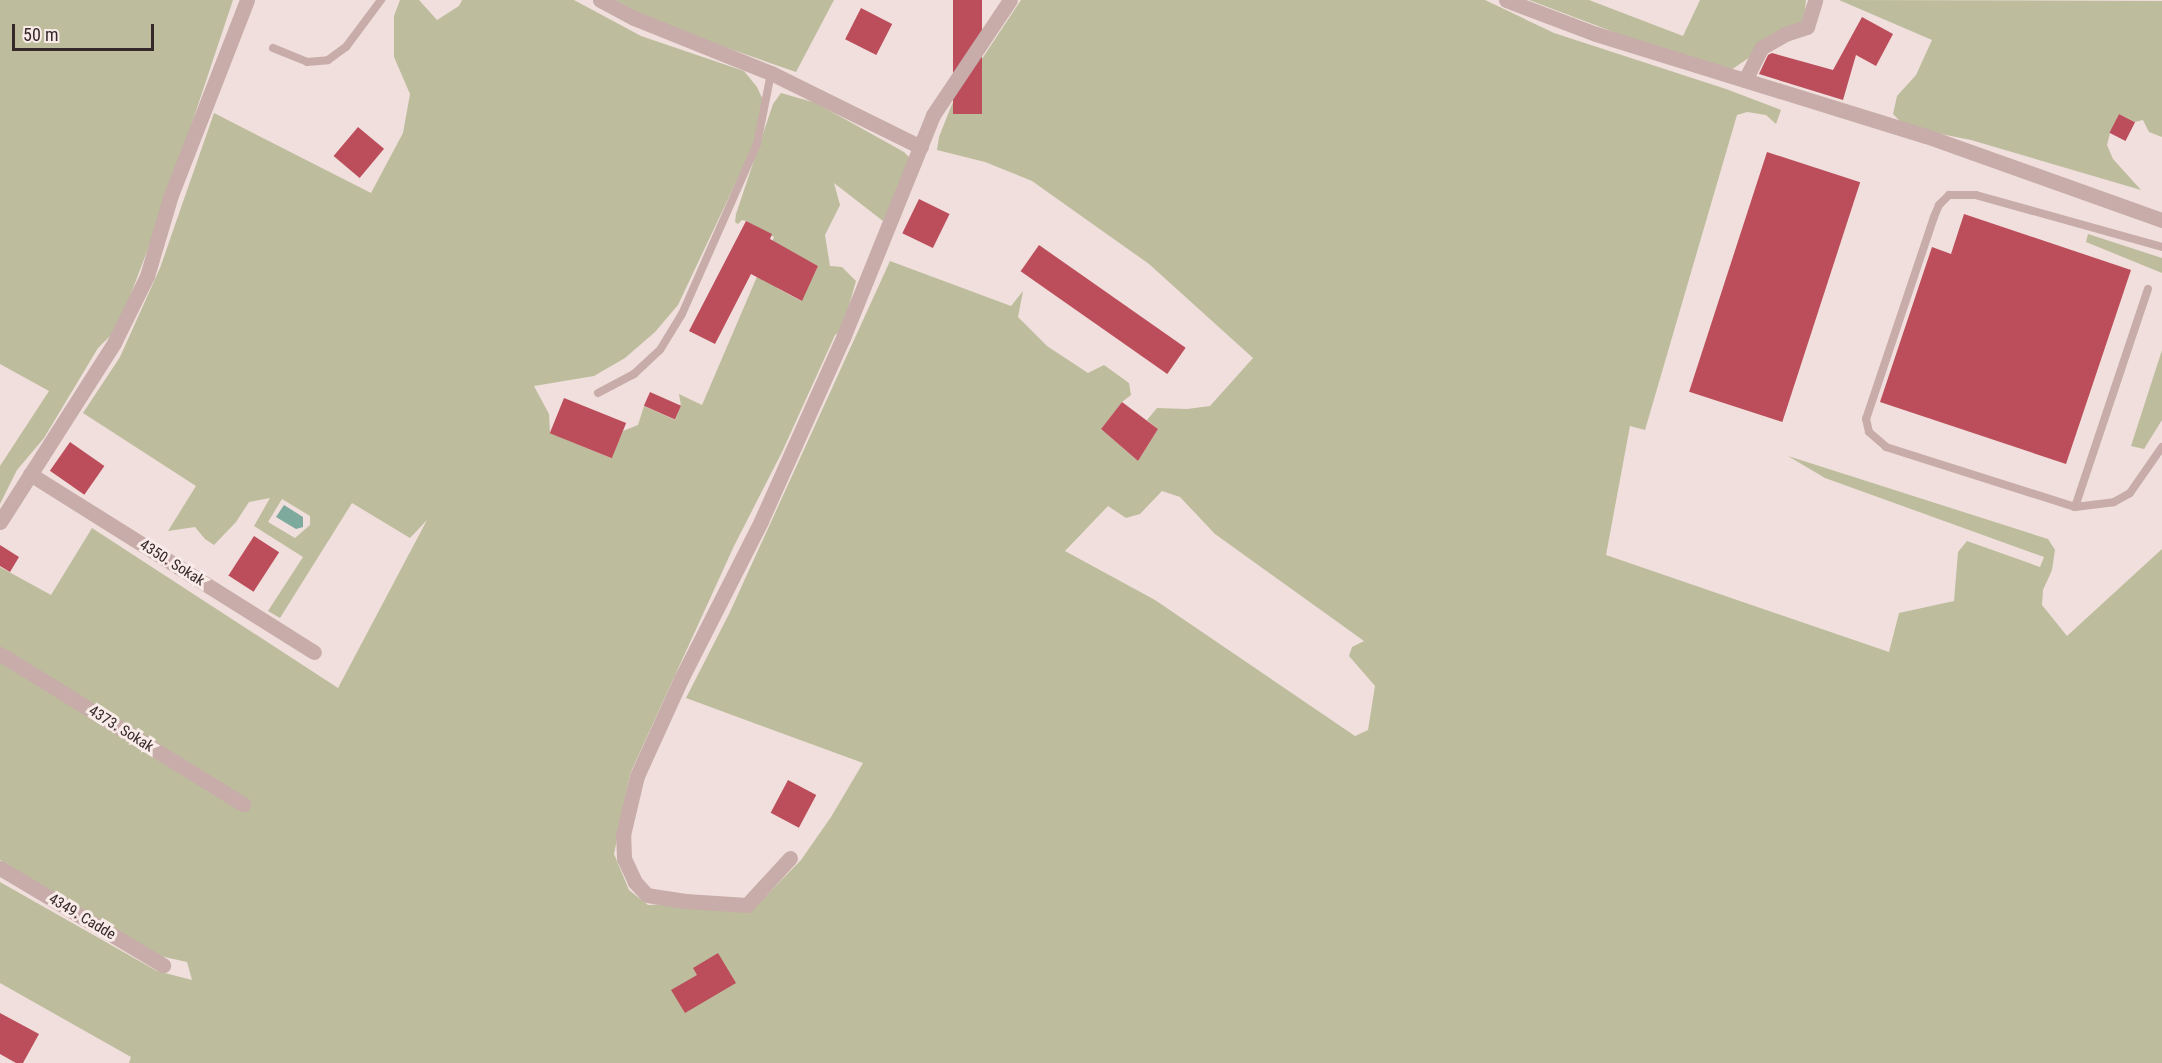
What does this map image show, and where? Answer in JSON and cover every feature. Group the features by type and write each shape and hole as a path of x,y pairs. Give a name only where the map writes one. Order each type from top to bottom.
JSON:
{"street":[{"path":"0,522 114,343 147,276 171,195 247,0"},
{"path":"600,0 634,18 771,73 921,147"},
{"path":"789,858 747,905 685,901 647,895 635,882 624,858 623,835 637,776 676,688 766,510 843,338 933,115 1010,0"},
{"path":"1506,0 1596,33 1926,136 2162,220"},
{"path":"1745,80 1761,48 1785,34 1807,27 1815,0"},
{"name":"4350. Sokak","path":"30,474 314,652"},
{"name":"4373. Sokak","path":"0,654 243,804"},
{"name":"4349. Cadde","path":"0,868 163,965"}],"lane":[{"path":"273,48 307,62 328,60 346,47 381,0"},
{"path":"598,393 634,374 660,350 682,315 757,144 771,73"},
{"path":"2162,247 1976,195 1949,195 1939,205 1934,217 1868,407 1866,419 1869,432 1886,447 2075,507 2114,502 2130,494 2162,447"},
{"path":"2075,507 2148,290"}],"shaded area":[{"path":"0,0 233,0 164,207 127,304 111,335 98,348 44,438 17,470 0,504 0,466 49,391 0,364"},
{"path":"400,0 419,0 437,20 459,6 462,0 574,0 641,36 744,71 757,87 763,100 754,144 678,305 655,332 625,358 594,376 534,386 549,414 550,433 611,458 623,431 638,425 644,406 675,420 681,406 679,394 702,405 774,237 746,221 742,220 738,224 735,222 773,104 781,93 816,103 904,152 911,159 883,221 834,183 840,205 825,235 830,266 842,267 856,281 842,330 835,335 782,452 734,546 630,774 614,854 629,890 648,905 668,904 738,911 765,897 801,860 831,817 863,763 686,698 729,614 890,261 1011,306 1023,291 1018,317 1047,346 1088,373 1104,365 1129,383 1131,395 1122,402 1101,429 1138,461 1158,429 1147,420 1157,408 1187,409 1210,406 1253,358 1149,264 1032,181 985,162 937,150 939,137 952,104 1021,0 1485,0 1554,33 1726,89 1781,110 1776,124 1766,115 1747,112 1737,115 1645,430 1630,426 1606,555 1889,652 1899,613 1954,601 1958,552 1967,541 2040,567 2044,557 1825,478 1788,456 2048,539 2055,550 2052,570 2043,590 2042,605 2067,636 2162,549 2162,1063 129,1063 131,1057 0,983 0,882 157,971 192,980 187,962 160,956 0,860 0,567 51,595 92,528 338,688 427,520 410,538 352,503 280,618 268,611 303,557 254,526 270,498 249,502 236,522 214,545 205,539 195,527 168,531 196,486 83,413 120,357 160,268 214,113 371,193 403,133 410,94 394,57 394,16","holes":["794,253 818,266 801,301 777,288","1162,491 1180,497 1215,534 1364,641 1352,647 1349,656 1375,686 1368,730 1355,736 1155,600 1065,551 1108,506 1126,518 1140,514","282,499 310,516 310,525 295,538 268,522"]},
{"path":"615,0 834,0 796,72 661,25"},
{"path":"1529,0 1589,0 1683,36 1700,0 1806,0 1804,20 1731,70 1624,36"},
{"path":"1839,0 2162,1 2162,137 2149,132 2143,120 2135,122 2119,114 2107,145 2113,159 2141,190 1971,140 1906,127 1893,114 1897,96 1916,75 1932,40"},
{"path":"2088,234 2162,258 2162,273 2086,242"},
{"path":"2162,350 2162,420 2144,449 2131,446"},
{"path":"284,505 303,517 303,527 296,529 276,517"}],"building":[{"path":"953,0 982,0 982,114 953,114"},
{"path":"861,8 892,24 876,55 845,39"},
{"path":"1862,17 1893,34 1876,66 1856,55 1843,100 1759,74 1768,55 1772,53 1833,70"},
{"path":"2119,114 2135,122 2126,141 2109,133"},
{"path":"358,127 384,149 360,178 334,156"},
{"path":"1767,152 1860,182 1782,422 1689,392"},
{"path":"919,199 950,214 933,248 902,233"},
{"path":"1964,214 2131,270 2066,464 1880,402 1932,247 1951,254"},
{"path":"746,221 772,234 770,239 818,266 802,301 751,274 715,344 689,331"},
{"path":"1039,245 1186,348 1167,374 1021,271"},
{"path":"650,392 681,406 675,420 644,406"},
{"path":"564,398 626,423 612,458 550,433"},
{"path":"1122,402 1158,429 1138,461 1101,429"},
{"path":"70,442 104,466 84,495 50,471"},
{"path":"254,536 279,552 254,592 228,575"},
{"path":"0,545 19,557 10,572 0,566"},
{"path":"788,780 816,795 799,828 771,813"},
{"path":"718,953 736,983 685,1013 671,990 697,975 693,968"},
{"path":"0,1013 39,1034 23,1063 16,1063 0,1054"}]}
